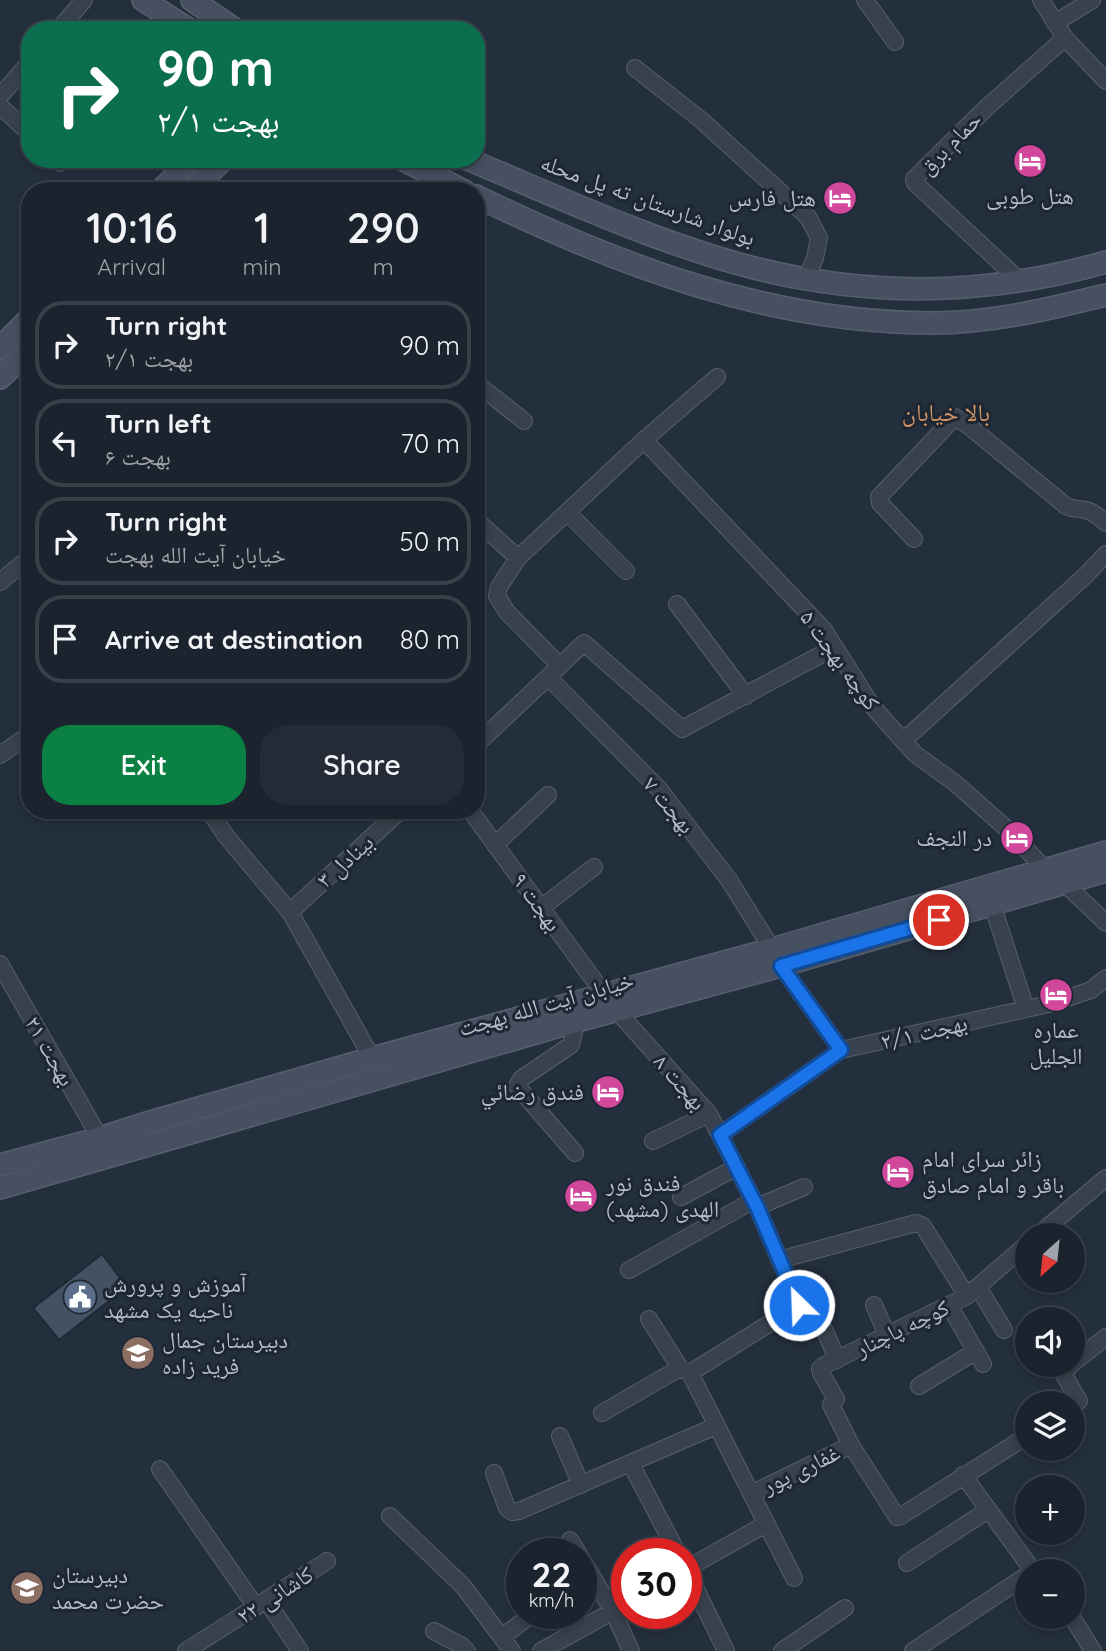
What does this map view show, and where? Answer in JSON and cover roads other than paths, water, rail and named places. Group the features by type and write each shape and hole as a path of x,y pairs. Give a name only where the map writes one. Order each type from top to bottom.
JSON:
{"main road":[{"path":"143,0 173,21"},
{"path":"192,0 223,21"},
{"name":"بولوار شارستان ته پل محله","path":"485,166 639,230 739,264 806,279 872,288 933,290 991,286 1065,273 1106,262"},
{"path":"169,182 183,168"},
{"path":"201,182 216,168"},
{"path":"419,168 447,182"},
{"path":"485,200 626,263 729,297 797,310 869,321 935,323 990,319 1106,295"},
{"path":"0,348 21,327"},
{"path":"0,378 21,358"},
{"name":"خیابان آیت الله بهجت","path":"776,958 1045,869 1106,852"},
{"name":"خیابان آیت الله بهجت","path":"0,1166 372,1058 611,1002 992,904 1106,871"},
{"name":"خیابان آیت الله بهجت","path":"0,1188 570,1023 611,1002"}],"street":[{"path":"66,21 84,0"},
{"path":"865,0 895,42"},
{"path":"1041,0 1065,38 1106,81"},
{"path":"1055,23 1092,0"},
{"name":"حمام برق","path":"1020,281 915,183 914,179 985,109 1065,38"},
{"path":"635,68 700,119 808,217 819,238 806,279"},
{"path":"0,96 21,72"},
{"path":"0,106 21,126"},
{"path":"485,528 518,558 644,440 717,377"},
{"path":"485,390 524,421"},
{"path":"914,539 880,502 879,496 955,417 1066,506 1095,514 1106,523"},
{"name":"کوچه بهجت ۵","path":"644,440 816,621 872,706 915,754 955,783 1007,828 1045,869"},
{"path":"567,512 626,571"},
{"path":"903,741 1075,586 1106,554"},
{"name":"بهجت ۷","path":"518,558 499,587 497,596 507,612 553,671 659,789 729,880 776,958 841,1050"},
{"path":"0,582 21,564"},
{"path":"677,604 746,696"},
{"path":"485,736 584,643 682,729 835,647"},
{"path":"0,755 21,740"},
{"path":"495,845 548,794"},
{"path":"215,819 290,912 372,1058"},
{"name":"بینادل ۳","path":"290,912 391,819"},
{"name":"بهجت ۹","path":"476,819 611,1002"},
{"path":"541,908 594,867"},
{"path":"1064,883 1106,923"},
{"path":"992,904 1026,1009"},
{"name":"بهجت ۲۱","path":"0,964 100,1139"},
{"name":"بهجت ۲/۱","path":"720,1135 841,1050 1053,1003 1091,990 1106,978"},
{"name":"بهجت ۸","path":"611,1002 709,1114 756,1204 799,1305 810,1309 816,1315 836,1360"},
{"path":"570,1023 574,1033 571,1045 521,1079 517,1086 575,1153"},
{"path":"653,1141 709,1114"},
{"path":"681,1197 737,1167"},
{"path":"1052,1223 1100,1182 1106,1199"},
{"path":"629,1270 756,1204 804,1188"},
{"path":"779,1261 916,1223 923,1226 1004,1330"},
{"name":"کوچه پاچنار","path":"836,1360 972,1292 1015,1254"},
{"path":"874,1304 887,1335"},
{"path":"602,1413 685,1371 799,1305"},
{"path":"919,1386 980,1357 949,1305"},
{"path":"649,1319 685,1371 716,1426 794,1578"},
{"path":"1085,1353 1106,1337"},
{"path":"836,1360 823,1366 821,1373 836,1399 831,1405 851,1445 897,1517 1015,1443"},
{"path":"494,1473 507,1508 512,1512 716,1426"},
{"path":"560,1437 581,1485"},
{"name":"غفاری پور","path":"751,1494 851,1445"},
{"path":"631,1464 670,1538"},
{"path":"160,1469 261,1604 300,1651"},
{"path":"962,1475 1024,1559"},
{"path":"907,1563 988,1510"},
{"path":"390,1516 463,1586 512,1651"},
{"path":"702,1560 766,1524"},
{"name":"کاشانی ۲۲","path":"186,1651 327,1561"},
{"path":"597,1578 611,1596"},
{"path":"913,1651 1015,1583"},
{"path":"702,1602 726,1651"},
{"path":"782,1651 845,1608"},
{"path":"541,1651 611,1612"},
{"path":"502,1637 513,1629"},
{"path":"626,1629 631,1651"},
{"path":"1079,1629 1093,1651"},
{"path":"434,1631 463,1646 467,1651"}],"place":[{"name":"هتل طوبی","path":"1030,161"},
{"name":"هتل فارس","path":"840,198"},
{"name":"در النجف","path":"1017,838"},
{"name":"عماره الجلیل","path":"1056,995"},
{"name":"فندق رضائي","path":"608,1092"},
{"name":"زائر سرای امام باقر و امام صادق","path":"898,1172"},
{"name":"فندق نور الهدى (مشهد)","path":"581,1196"},
{"name":"آموزش و پرورش ناحیه یک مشهد","path":"80,1297"},
{"name":"دبیرستان جمال فرید زاده","path":"138,1353"},
{"name":"دبیرستان حضرت محمد","path":"27,1588"}],"district":[{"name":"بالا خیابان","path":"946,413"}]}
